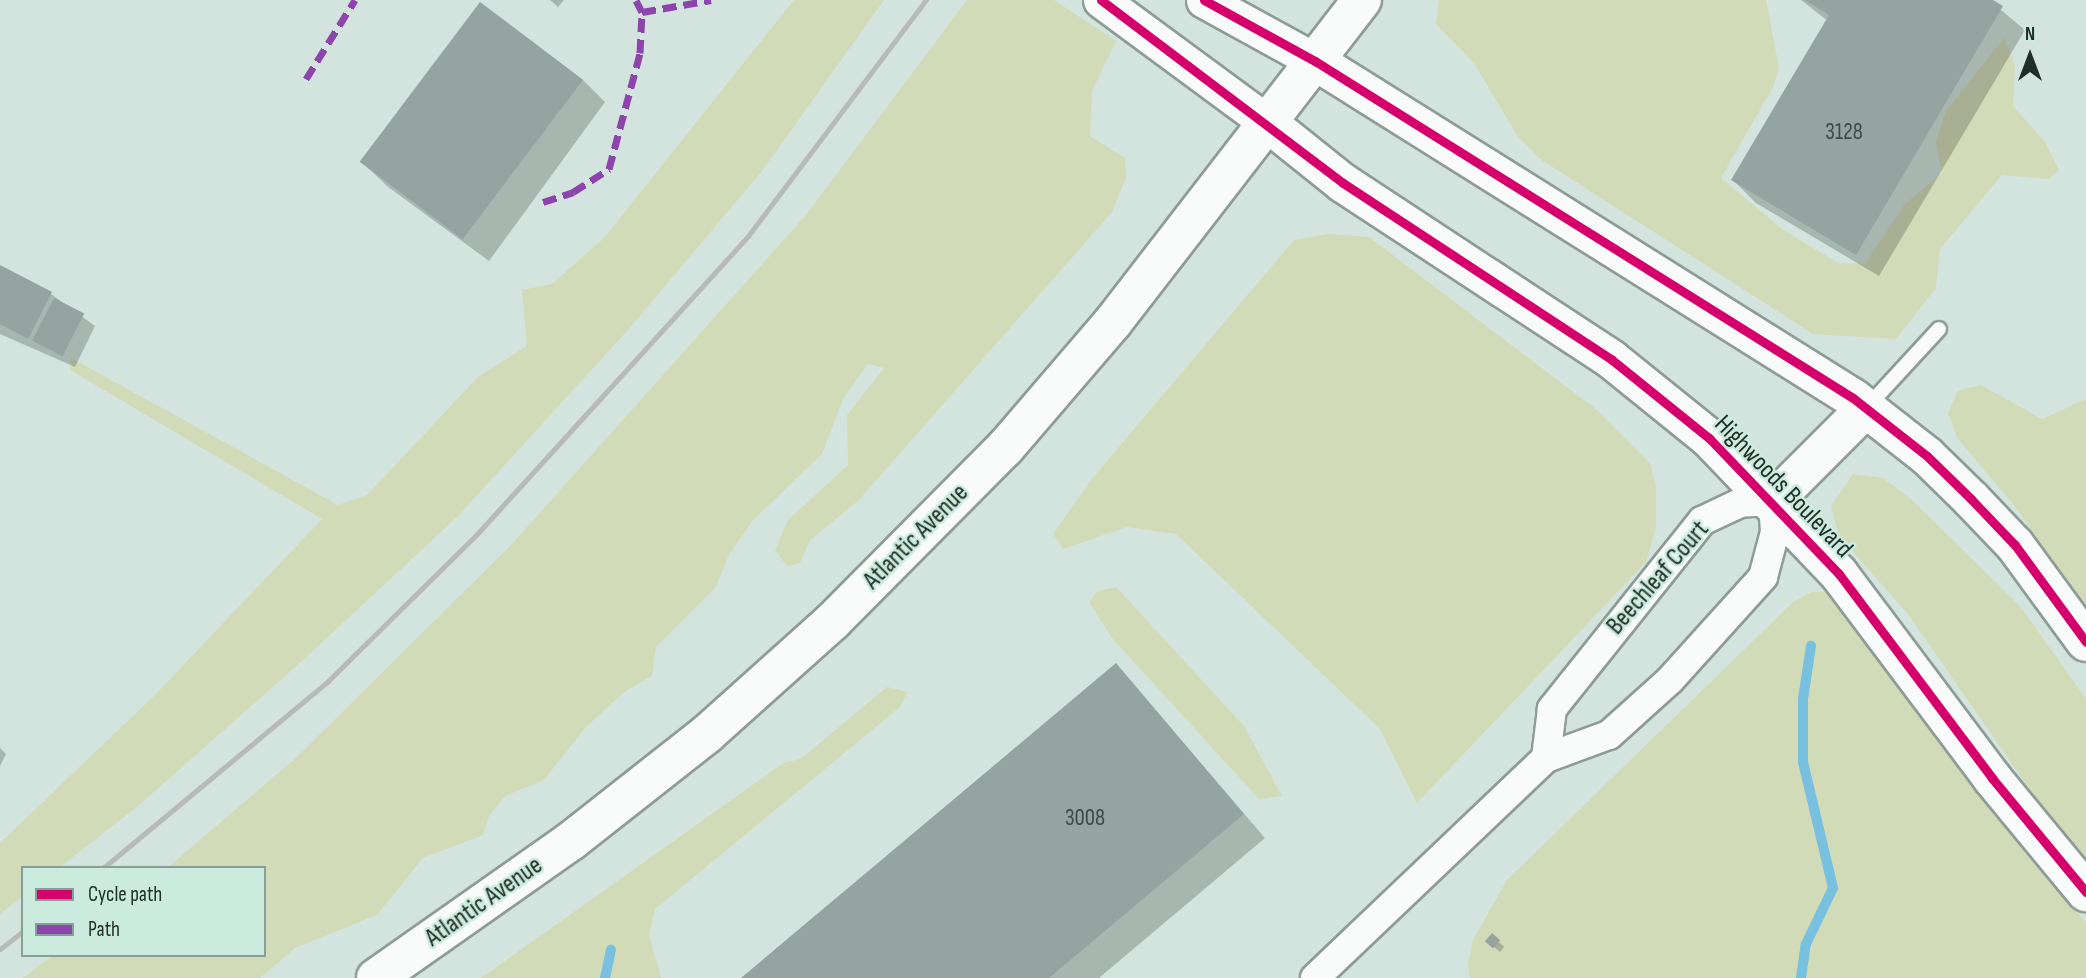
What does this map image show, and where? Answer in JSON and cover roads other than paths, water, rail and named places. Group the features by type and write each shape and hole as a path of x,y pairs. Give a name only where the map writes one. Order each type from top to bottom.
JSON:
{"main road":[{"name":"Atlantic Avenue","path":"376,978 571,841 707,734 831,622 1005,448 1113,322 1362,0"},
{"path":"1315,61 1866,408 1927,456 2015,545 2086,642"},
{"name":"Highwoods Boulevard","path":"1268,123 1343,183 1611,359 1709,438 1773,501 1839,574 1992,778 2086,892"},
{"path":"1773,501 1866,408"}],"street":[{"path":"1101,0 1268,123"},
{"path":"1204,0 1315,61"},
{"path":"1315,978 1546,758 1609,735 1670,680 1763,577 1775,532 1773,501"},
{"name":"Beechleaf Court","path":"1546,758 1552,709 1702,521 1740,503 1773,501"}],"lane":[{"path":"1866,408 1939,328"}],"waterway":[{"path":"1801,978 1806,944 1833,888 1803,762 1803,699 1811,646"},
{"path":"605,978 611,950"}],"railway":[{"path":"105,866 328,681 477,534 748,236 926,0"},
{"path":"0,949 21,933"}]}
